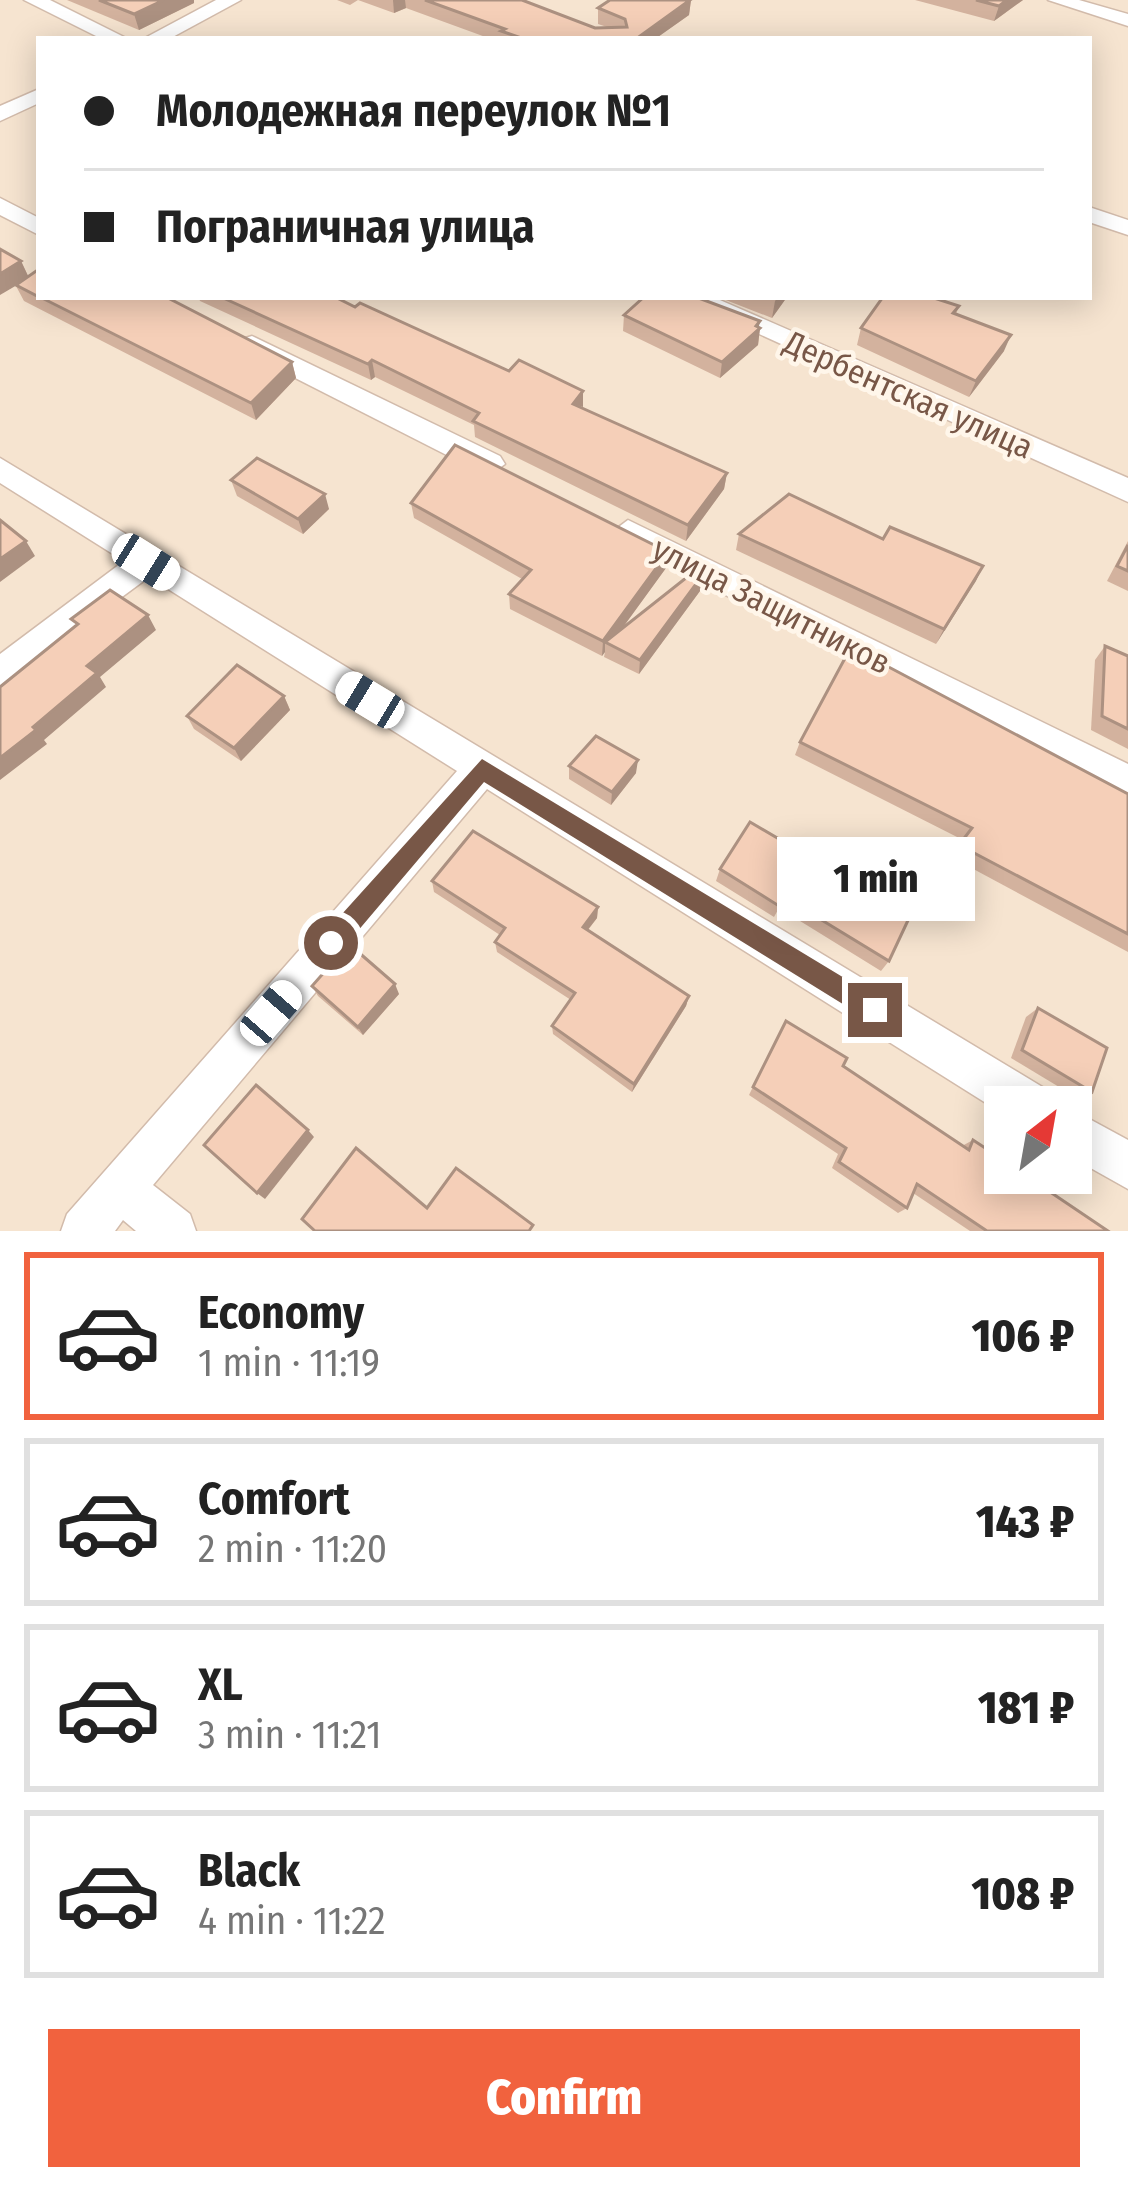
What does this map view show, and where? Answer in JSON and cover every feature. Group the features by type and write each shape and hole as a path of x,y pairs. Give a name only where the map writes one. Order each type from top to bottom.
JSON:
{"street":[{"path":"34,0 112,36"},
{"path":"159,36 231,0"},
{"path":"1058,0 1128,20"},
{"path":"0,114 36,96"},
{"path":"0,205 36,226"},
{"path":"1092,215 1128,228"},
{"name":"Дербентская улица","path":"698,300 1128,491"},
{"path":"228,333 528,482"},
{"path":"0,469 999,1086"},
{"name":"улица Защитников","path":"592,514 1128,782"},
{"path":"0,674 146,562"},
{"path":"84,1231 482,769"},
{"path":"1092,1144 1128,1166"},
{"path":"120,1188 172,1231"}],"shaded area":[{"path":"0,0 1128,0 1128,1231 0,1231"}],"building":[{"path":"99,0 164,0 134,14"},
{"path":"425,0 522,0 595,28 627,27 625,19 598,8 610,0 690,0 640,36 515,36 501,31 505,29"},
{"path":"976,0 1007,0 999,6"},
{"path":"0,249 21,261 0,274"},
{"path":"36,271 36,295 16,285"},
{"path":"46,300 172,300 292,362 251,403"},
{"path":"228,300 341,300 355,307 360,303 509,371 519,360 583,391 573,404 727,473 688,525 473,421 479,413 372,360 368,364"},
{"path":"641,300 704,300 760,321 756,326 760,328 722,362 624,315"},
{"path":"881,300 940,300 959,306 953,313 1011,335 976,381 861,328"},
{"path":"455,445 668,552 603,641 509,594 531,570 411,503"},
{"path":"257,458 325,494 298,519 231,480"},
{"path":"789,494 883,539 890,527 983,566 944,629 739,534"},
{"path":"0,520 26,541 0,559"},
{"path":"1128,545 1128,571 1117,566"},
{"path":"696,570 702,576 640,660 605,642"},
{"path":"110,590 148,615 87,666 97,673 0,758 0,687 78,624 71,619"},
{"path":"1105,646 1128,656 1128,729 1102,716"},
{"path":"851,647 1128,794 1128,934 959,845 972,828 800,742"},
{"path":"237,665 284,696 234,748 187,716"},
{"path":"596,736 638,760 612,792 569,766"},
{"path":"750,822 910,916 889,961 784,897 779,906 720,869"},
{"path":"473,831 598,907 583,927 689,996 634,1084 552,1026 575,993 495,942 505,928 432,881"},
{"path":"349,944 395,984 358,1027 312,986"},
{"path":"1038,1008 1107,1048 1092,1092 1092,1086 1082,1086 1022,1050"},
{"path":"786,1021 847,1058 843,1066 969,1150 973,1140 984,1147 984,1194 1053,1194 1108,1231 987,1231 917,1184 907,1208 839,1162 846,1148 753,1087"},
{"path":"256,1085 308,1130 257,1193 204,1145"},
{"path":"356,1148 427,1208 456,1168 533,1225 529,1231 315,1231 302,1219"}],"route":[{"path":"331,943 482,769 875,1010"}]}
